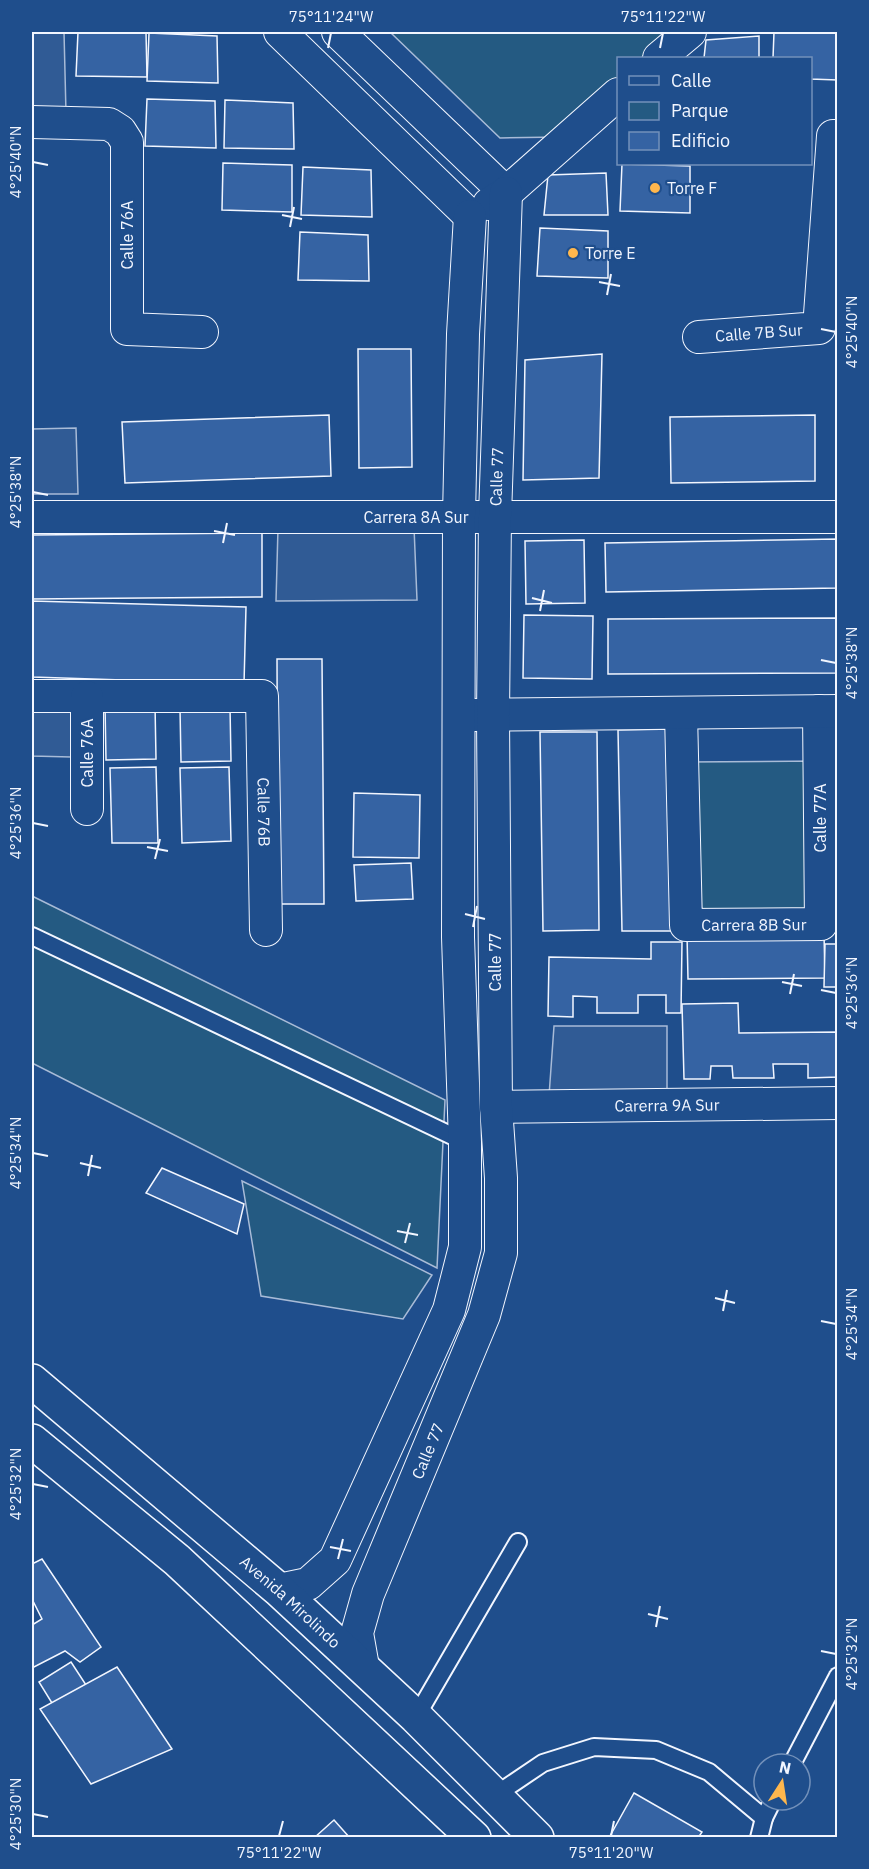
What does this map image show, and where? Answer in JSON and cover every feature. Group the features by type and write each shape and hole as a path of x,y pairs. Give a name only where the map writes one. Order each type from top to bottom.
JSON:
{"main road":[{"name":"Avenida Mirolindo","path":"32,1381 279,1590 416,1717 537,1838"},
{"path":"32,1441 177,1560 474,1838"}],"street":[{"path":"279,1590 308,1584 335,1560 449,1310 465,1247 465,1142 458,937 459,516 463,334 470,216 280,32"},
{"path":"338,32 506,193"},
{"path":"660,57 690,32"},
{"path":"470,216 506,193 617,95"},
{"name":"Calle 76A","path":"32,122 109,124 120,131 127,142 127,329 202,332"},
{"name":"Calle 7B Sur","path":"699,337 819,328 835,136"},
{"name":"Calle 77","path":"363,1667 357,1633 368,1594 484,1315 501,1254 501,1179 496,1107 493,716 495,516 506,193"},
{"name":"Carrera 8A Sur","path":"32,517 837,517"},
{"path":"32,696 87,697"},
{"name":"Calle 76B","path":"87,697 262,696 266,930"},
{"name":"Calle 76A","path":"87,697 87,808"},
{"path":"460,714 493,716 828,711"},
{"name":"Calle 77A","path":"821,924 828,711"},
{"name":"Carrera 8B Sur","path":"681,713 686,925 821,924"},
{"name":"Carerra 9A Sur","path":"496,1107 837,1103"},
{"path":"465,1142 498,1142"}],"lane":[{"path":"32,936 465,1142"},
{"path":"416,1717 518,1542"},
{"path":"798,1752 837,1676"},
{"path":"494,1796 543,1762 594,1747 656,1750 709,1772 764,1818"},
{"path":"759,1838 767,1812"}],"green space":[{"path":"390,32 669,32 642,57 617,57 617,82 560,137 500,138"},
{"path":"820,761 821,924 686,925 685,762"},
{"path":"32,896 445,1100 437,1268 32,1063"},
{"path":"242,1181 432,1275 403,1319 261,1296"}],"shaded area":[{"path":"32,32 64,32 66,113 32,112"},
{"path":"76,428 78,494 32,494 32,429"},
{"path":"414,527 417,600 276,601 278,528"},
{"path":"32,707 73,708 71,757 32,756"},
{"path":"554,1026 667,1026 667,1095 549,1096"}],"building":[{"path":"78,32 146,32 147,77 76,76"},
{"path":"774,32 838,33 838,80 812,79 812,57 773,57"},
{"path":"149,33 217,36 218,83 147,81"},
{"path":"759,36 759,57 704,57 706,40"},
{"path":"147,99 215,101 216,148 145,146"},
{"path":"225,100 293,103 294,149 224,148"},
{"path":"223,163 292,165 292,212 222,210"},
{"name":"Torre F","path":"622,165 690,166 690,213 620,211"},
{"path":"303,167 371,170 372,217 301,215"},
{"name":"Torre E","path":"606,173 608,215 544,215 548,175"},
{"name":"Torre E","path":"540,228 608,231 608,278 537,276"},
{"path":"300,232 368,235 369,281 298,280"},
{"path":"358,349 411,349 412,467 359,468"},
{"path":"602,354 599,478 523,480 525,360"},
{"path":"329,415 331,476 125,483 122,422"},
{"path":"815,415 815,481 671,483 670,417"},
{"path":"262,533 262,597 32,599 32,535"},
{"path":"838,539 838,588 606,592 605,543"},
{"path":"584,540 585,603 526,604 525,541"},
{"path":"32,601 246,607 244,684 32,677"},
{"path":"524,615 593,616 592,679 523,678"},
{"path":"838,618 838,673 608,674 608,619"},
{"path":"277,659 322,659 324,904 278,904"},
{"path":"155,704 156,759 106,760 105,705"},
{"path":"230,707 231,761 181,762 180,708"},
{"path":"674,729 678,931 622,931 618,730"},
{"path":"540,732 597,732 599,930 543,931"},
{"path":"156,767 158,843 112,843 110,768"},
{"path":"229,767 231,841 182,843 180,768"},
{"path":"354,793 420,795 419,858 353,857"},
{"path":"411,863 413,899 356,901 354,865"},
{"path":"824,934 825,978 688,979 687,935"},
{"path":"651,942 682,942 681,1013 666,1013 666,995 638,995 638,1013 597,1013 597,997 573,996 573,1017 548,1016 549,957 651,959"},
{"path":"825,944 838,944 838,987 824,987"},
{"path":"738,1003 739,1033 838,1032 838,1077 808,1078 808,1064 773,1064 774,1078 733,1078 732,1066 711,1066 710,1079 684,1079 682,1004"},
{"path":"162,1168 244,1204 237,1234 146,1193"},
{"path":"42,1559 101,1647 80,1662 65,1651 32,1668 32,1625 42,1619 32,1599 32,1564"},
{"path":"71,1662 88,1688 55,1708 39,1682"},
{"path":"117,1667 172,1749 91,1784 40,1709"},
{"path":"634,1793 702,1832 698,1838 610,1836"},
{"path":"334,1820 350,1838 314,1838"}],"place":[{"name":"Torre F","path":"655,188"},
{"name":"Torre E","path":"573,253"}]}
